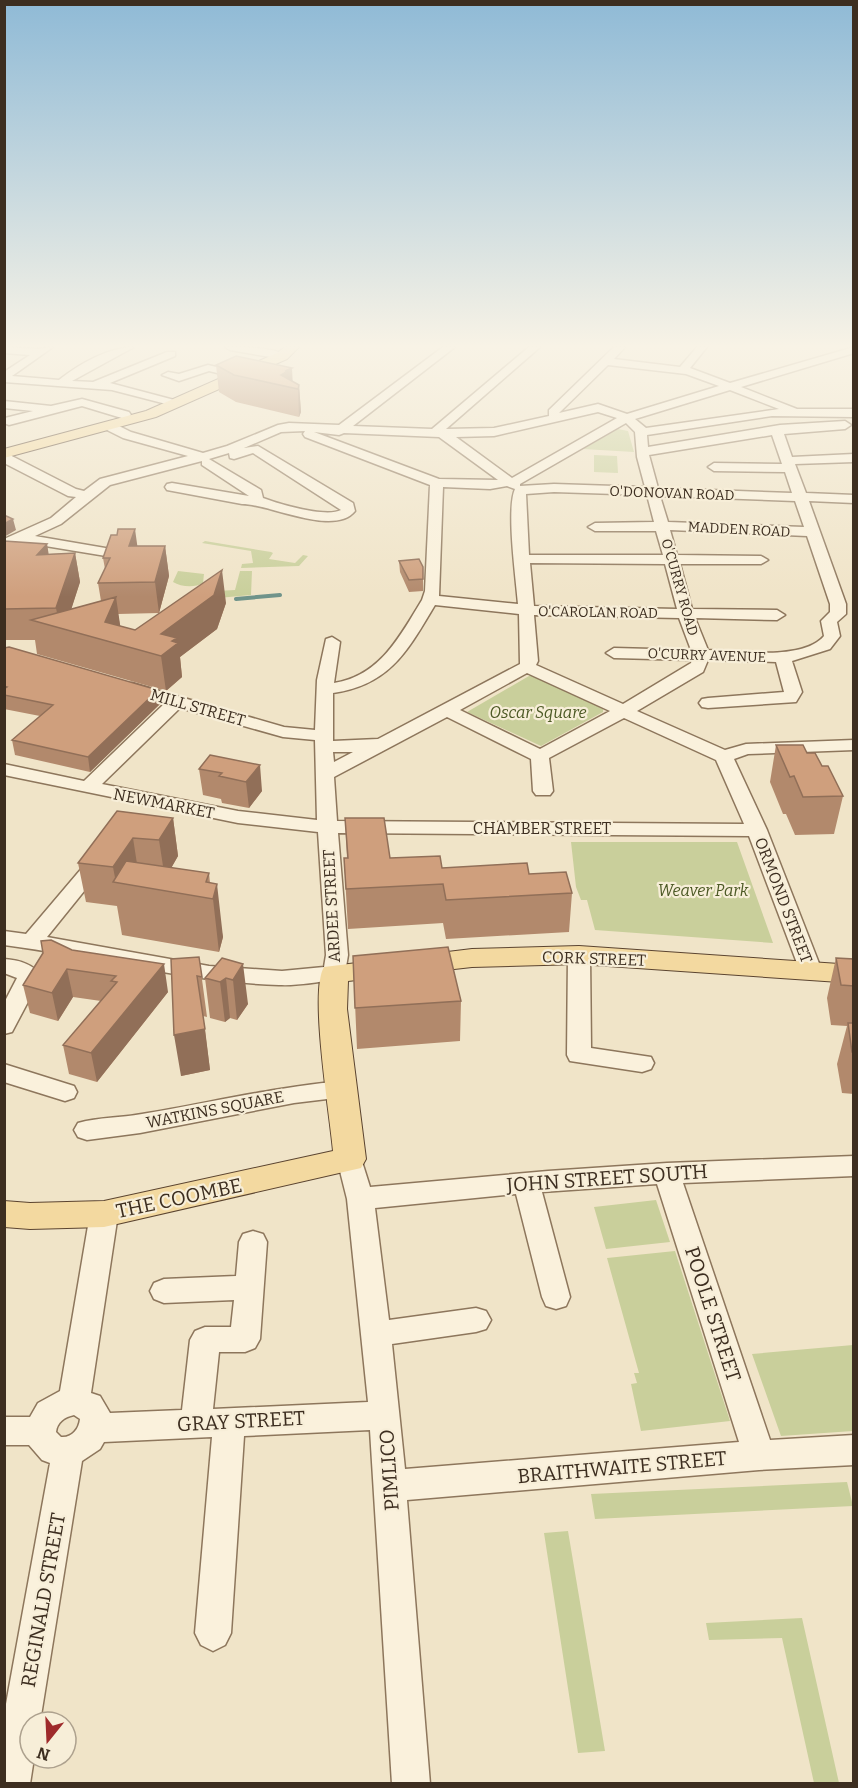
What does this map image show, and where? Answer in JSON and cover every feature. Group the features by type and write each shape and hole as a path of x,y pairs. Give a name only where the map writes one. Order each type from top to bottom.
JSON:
{"main road":[{"path":"6,452 75,430"},
{"path":"6,452 91,430"},
{"name":"CORK STREET","path":"334,973 472,958 579,955 854,974"},
{"name":"ARDEE STREET","path":"334,973 333,1009 350,1159"},
{"name":"THE COOMBE","path":"4,1214 104,1214 350,1159"}],"street":[{"path":"118,430 205,459 256,493 256,500"},
{"path":"205,459 275,430"},
{"path":"302,430 437,483 490,485 508,483 525,476 604,430"},
{"path":"330,441 332,434 339,430"},
{"path":"389,430 438,433 500,430"},
{"path":"641,432 659,430"},
{"path":"642,452 775,430"},
{"path":"778,430 811,532 838,604 846,614 829,621 832,636 824,646 783,658"},
{"name":"O'CURRY ROAD","path":"624,711 697,668 701,660 642,452 641,432"},
{"path":"324,775 527,667 530,661 519,496 521,490 524,489 508,483 438,433"},
{"path":"4,546 17,530 39,528 57,520 98,486 113,479 183,461 254,449 348,506 346,514 333,517 279,509 256,500 242,500 172,488"},
{"path":"6,452 73,493 87,495"},
{"path":"714,467 789,464 854,458"},
{"path":"325,689 347,687 388,665 430,600 433,591 437,483"},
{"name":"O'DONOVAN ROAD","path":"524,489 854,499"},
{"name":"MADDEN ROAD","path":"595,527 663,526 811,532"},
{"path":"17,530 112,553"},
{"path":"523,559 761,560"},
{"name":"O'CAROLAN ROAD","path":"430,600 527,610 777,615"},
{"name":"ARDEE STREET","path":"332,642 326,671 324,775 336,952 334,973"},
{"name":"O'CURRY AVENUE","path":"614,653 783,658 793,692 790,698 708,703"},
{"path":"527,667 724,757 752,748 854,745"},
{"name":"MILL STREET","path":"119,684 283,732 324,741"},
{"path":"88,788 177,701"},
{"path":"447,710 540,756"},
{"path":"540,756 624,711"},
{"path":"324,741 371,745 396,736"},
{"path":"540,756 543,791"},
{"name":"ORMOND STREET","path":"724,757 757,830 811,970"},
{"name":"NEWMARKET","path":"4,769 88,788 142,808 326,827"},
{"name":"CHAMBER STREET","path":"326,827 757,830"},
{"path":"31,942 109,847"},
{"path":"4,938 209,973 282,978 334,973"},
{"path":"579,955 579,1055 642,1063"},
{"path":"4,966 16,967 29,975 4,1026"},
{"path":"4,1073 65,1092"},
{"name":"WATKINS SQUARE","path":"87,1130 140,1124 294,1094 343,1090"},
{"name":"PIMLICO","path":"350,1159 360,1199 385,1415 411,1784"},
{"name":"JOHN STREET SOUTH","path":"360,1199 526,1183 667,1173 854,1166"},
{"name":"POOLE STREET","path":"667,1173 759,1455"},
{"path":"526,1183 556,1297"},
{"path":"74,1401 104,1214"},
{"path":"196,1423 205,1340 245,1339 253,1242"},
{"path":"164,1291 250,1287"},
{"path":"376,1334 476,1320"},
{"path":"74,1401 90,1406 97,1419 96,1428 86,1443 68,1451 51,1449 42,1438 40,1431 42,1423 51,1410 58,1405 74,1401"},
{"name":"GRAY STREET","path":"96,1428 385,1415"},
{"path":"213,1633 229,1422"},
{"path":"4,1431 40,1431"},
{"name":"BRAITHWAITE STREET","path":"390,1486 759,1455 854,1450"},
{"name":"REGINALD STREET","path":"11,1784 68,1451"}],"green space":[{"path":"615,430 625,430 628,431 634,452 583,449"},
{"path":"594,455 617,456 618,473 594,472"},
{"path":"205,541 271,552 273,553 269,559 295,563 303,555 308,556 299,566 241,568 242,564 253,563 251,551 202,543"},
{"path":"178,571 204,574 203,583 192,586 176,584 173,582"},
{"path":"240,571 252,571 251,595 218,598 217,591 235,590"},
{"name":"Oscar Square","path":"529,676 534,676 603,709 603,712 541,746 467,712"},
{"name":"Weaver Park","path":"571,842 737,842 773,943 595,930 587,900 581,900 576,887"},
{"path":"656,1200 670,1242 606,1249 594,1207"},
{"path":"675,1251 730,1421 641,1431 631,1384 637,1383 634,1373 639,1373 607,1258"},
{"path":"853,1345 853,1431 781,1436 752,1354"},
{"path":"847,1482 853,1506 595,1519 591,1494"},
{"path":"568,1531 605,1751 578,1753 544,1533"},
{"path":"802,1618 839,1783 814,1783 782,1638 709,1640 706,1623"}],"building":[{"path":"4,515 13,519 4,524"},
{"path":"118,529 135,529 129,546 165,546 155,582 98,583 110,558 103,558 111,535 117,535"},
{"path":"4,541 47,544 37,555 75,553 56,608 4,609"},
{"path":"419,559 423,567 423,579 409,580 399,561"},
{"path":"222,570 214,595 161,634 177,638 172,641 178,643 161,656 31,620 116,597 105,622 135,630"},
{"path":"9,647 158,690 88,757 12,740 53,705 4,695 4,689 7,687 4,686 4,648"},
{"path":"776,745 803,745 807,753 815,753 822,766 828,766 843,796 803,797 794,776 790,777"},
{"path":"210,755 260,765 246,782 219,776 222,773 199,769"},
{"path":"117,811 173,818 159,840 133,838 113,867 78,863"},
{"path":"345,818 384,818 390,858 440,856 442,868 527,863 529,874 566,872 572,893 446,900 443,884 346,889 344,858 348,858"},
{"path":"126,861 209,873 206,882 217,884 213,899 113,882"},
{"path":"51,940 72,950 164,964 91,1053 63,1045 117,982 111,981 116,976 67,969 52,993 23,985 43,953 41,941"},
{"path":"448,947 461,1001 355,1008 353,956"},
{"path":"199,957 202,977 197,976 205,1029 174,1035 171,959"},
{"path":"222,958 243,964 233,980 226,978 220,982 205,978"},
{"path":"836,958 854,959 854,986 841,985"},
{"path":"848,1023 854,1023 854,1052 852,1052"}],"waterway":[{"path":"236,599 280,595"}]}
